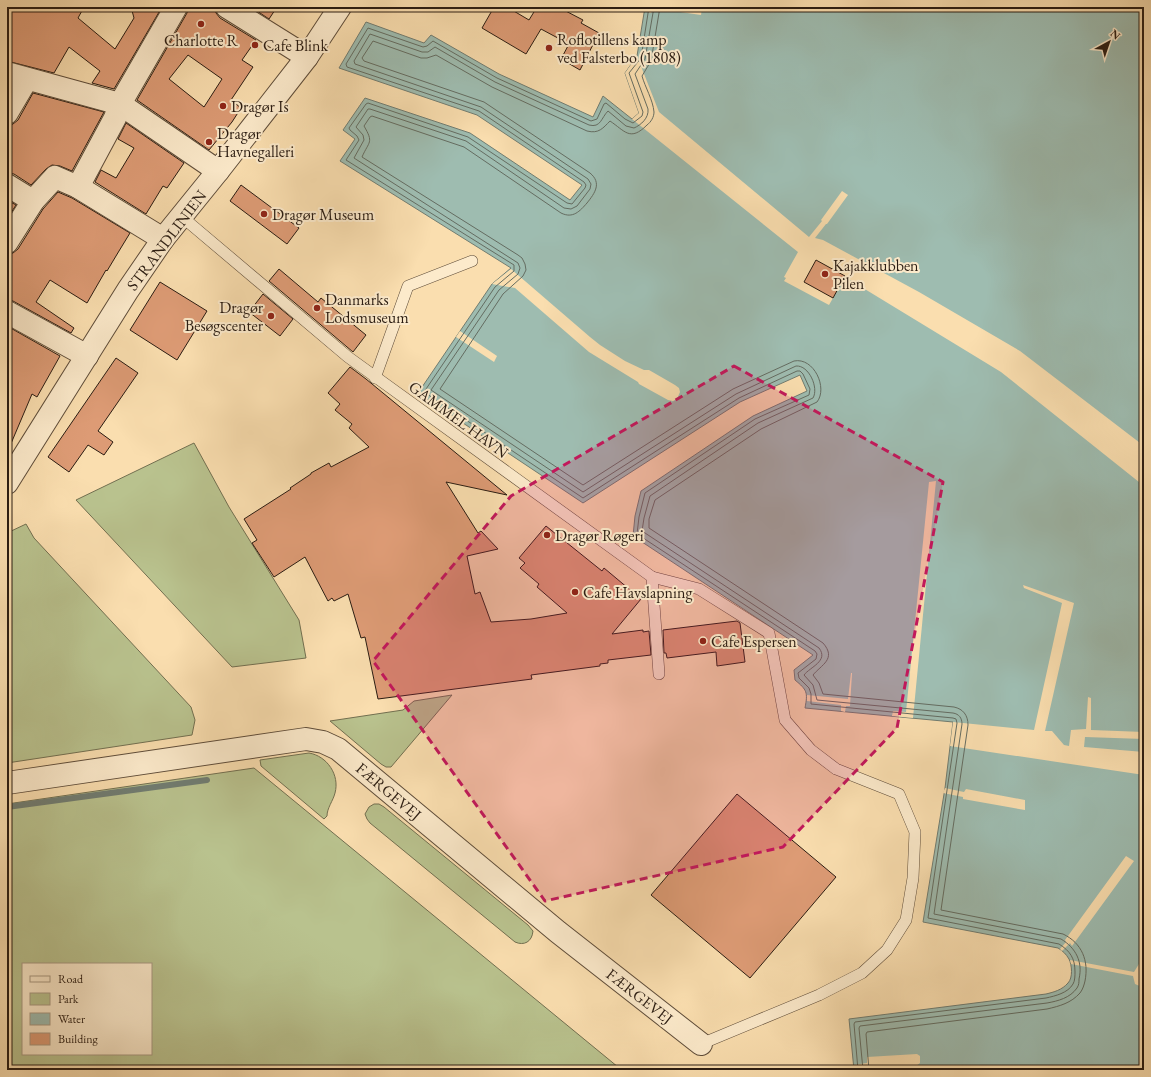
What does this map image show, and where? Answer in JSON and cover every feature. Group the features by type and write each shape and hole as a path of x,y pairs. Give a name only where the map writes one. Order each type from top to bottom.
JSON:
{"street":[{"path":"78,187 115,118 120,104 176,7"},
{"path":"227,7 307,57"},
{"name":"STRANDLINIEN","path":"9,475 87,356 133,282 163,239 307,57 340,7"},
{"path":"7,113 17,76 120,104 218,171"},
{"path":"7,242 33,201 55,177 78,187 163,239"},
{"path":"7,185 33,201"},
{"path":"7,312 87,356"},
{"name":"FÆRGEVEJ","path":"7,783 306,739 331,744 558,932 701,1044"}],"lane":[{"name":"GAMMEL HAVN","path":"181,216 348,357 652,578"},
{"path":"376,378 408,286 472,261"},
{"path":"659,674 652,578 699,588 769,633 785,720 811,750 836,769 899,794 915,832 913,878 906,920 887,950 862,973 819,995 701,1044"}],"highlighted area":[{"path":"734,366 943,482 897,728 783,847 545,901 373,661 511,496"}],"green space":[{"path":"194,443 229,507 299,620 306,658 232,667 76,500"},
{"path":"26,524 34,538 191,707 195,720 192,735 7,763 7,533"},
{"path":"452,695 391,767 386,767 381,764 330,721 403,710 414,701"},
{"path":"309,753 321,758 331,767 336,780 335,793 327,816 324,819 261,766 260,760"},
{"path":"254,768 618,1067 606,1070 7,1070 7,804"},
{"path":"374,804 379,804 384,807 528,925 533,931 531,938 527,942 521,944 515,942 370,823 365,814 369,807"}],"water":[{"path":"645,7 1144,7 1144,1070 854,1070 849,1019 1046,994 1061,989 1070,981 1071,968 1068,957 1058,948 923,922 945,788 953,722 805,708 806,692 795,680 794,670 813,655 633,536 635,516 641,491 753,416 807,391 800,375 740,402 583,503 418,393 492,284 511,268 340,161 355,139 343,130 365,98 470,133 570,200 582,185 477,115 339,68 366,22 424,43 431,35 499,74 593,117 603,96 632,119 639,113 625,73 637,56"}],"pier":[{"path":"645,7 702,8 701,15 653,8 651,13 644,11"},
{"path":"637,56 659,112 809,237 822,221 821,220 842,191 848,195 815,238 823,240 919,292 1020,351 1144,446 1144,486 1001,372 845,277 829,305 784,281 786,278 784,277 798,252 632,119 639,113 625,73"},
{"path":"511,269 600,345 625,361 644,370 649,370 679,388 680,392 677,399 673,401 668,400 639,384 589,352 515,288 492,284"},
{"path":"460,331 497,356 494,362 456,337"},
{"path":"936,481 913,718 892,716 893,711 906,712 929,482"},
{"path":"1023,585 1074,603 1045,731 1052,731 1064,745 1069,746 1071,730 1086,729 1088,697 1091,698 1091,730 1144,732 1144,739 1085,737 1084,747 1144,752 1144,775 950,746 953,722 1034,730 1062,603 1024,588"},
{"path":"851,673 850,706 846,706 845,712 841,711 841,705 807,701 807,695 848,699"},
{"path":"945,788 964,792 966,789 1025,800 1025,810 963,799 963,797 943,793"},
{"path":"1126,856 1134,861 1072,946 1070,943 1062,951 1060,949 1066,942 1065,940"},
{"path":"1070,960 1134,972 1139,964 1144,965 1144,986 1142,987 1135,984 1133,976 1071,964"},
{"path":"917,1054 920,1056 920,1063 916,1066 884,1070 868,1070 868,1068 854,1070 853,1065 867,1063 867,1057"}],"building":[{"path":"7,7 84,7 78,18 115,49 134,18 131,7 162,7 114,89 92,83 100,71 69,47 54,73 7,61"},
{"path":"188,7 215,7 216,13 220,18 256,40 242,60 253,67 231,100 241,108 232,122 209,150 137,100 187,13","holes":["188,55 222,79 204,107 169,79"]},
{"path":"251,7 277,7 269,19"},
{"path":"494,7 507,7 529,20 537,7 558,7 583,20 581,23 599,33 580,70 561,59 569,44 541,29 526,54 482,28"},
{"path":"33,93 104,112 72,171 60,166 52,165 46,169 31,185 14,174 7,173 7,126 18,120"},
{"path":"126,123 184,163 167,188 163,186 146,214 95,182 101,170 116,178 134,148 118,139"},
{"name":"Dragør Museum","path":"241,185 299,228 287,244 230,201"},
{"path":"58,192 72,198 130,233 87,303 50,280 36,302 74,328 71,333 13,301 7,300 7,254 13,253 18,249 43,209"},
{"path":"7,200 16,205 7,219"},
{"name":"Kajakklubben Pilen","path":"816,260 845,276 833,298 804,282"},
{"name":"Danmarks Lodsmuseum","path":"279,269 318,302 321,298 366,335 353,352 269,281"},
{"path":"160,282 207,311 177,360 130,330"},
{"path":"263,294 293,319 280,336 249,312"},
{"path":"7,326 60,356 37,397 32,394 7,453"},
{"path":"116,358 138,373 98,431 113,442 104,455 88,445 69,472 48,457"},
{"path":"350,367 507,495 446,482 478,533 481,531 498,549 467,556 475,594 480,592 491,622 531,619 567,613 537,587 539,584 520,568 525,563 519,558 546,526 602,571 604,568 641,599 612,634 643,630 643,632 649,631 651,655 608,660 608,663 600,664 600,666 531,675 532,679 378,699 365,637 361,638 348,594 334,601 332,598 328,601 305,557 274,577 252,543 257,540 244,519 291,489 290,488 311,473 329,463 331,467 369,447 349,428 352,424 335,410 340,404 328,393"},
{"name":"Cafe Espersen","path":"737,621 740,623 745,662 717,666 716,652 667,658 666,653 664,653 663,630"},
{"path":"737,794 836,877 750,978 651,895"}],"waterway":[{"path":"7,807 207,780"}],"place":[{"name":"Charlotte R","path":"201,24"},
{"name":"Cafe Blink","path":"255,45"},
{"name":"Roflotillens kamp ved Falsterbo (1808)","path":"549,48"},
{"name":"Dragør Is","path":"223,106"},
{"name":"Dragør Havnegalleri","path":"209,142"},
{"name":"Dragør Museum","path":"264,214"},
{"name":"Kajakklubben Pilen","path":"825,274"},
{"name":"Danmarks Lodsmuseum","path":"317,308"},
{"name":"Dragør Besøgscenter","path":"271,316"},
{"name":"Dragør Røgeri","path":"547,535"},
{"name":"Cafe Havslapning","path":"575,592"},
{"name":"Cafe Espersen","path":"703,641"}]}
